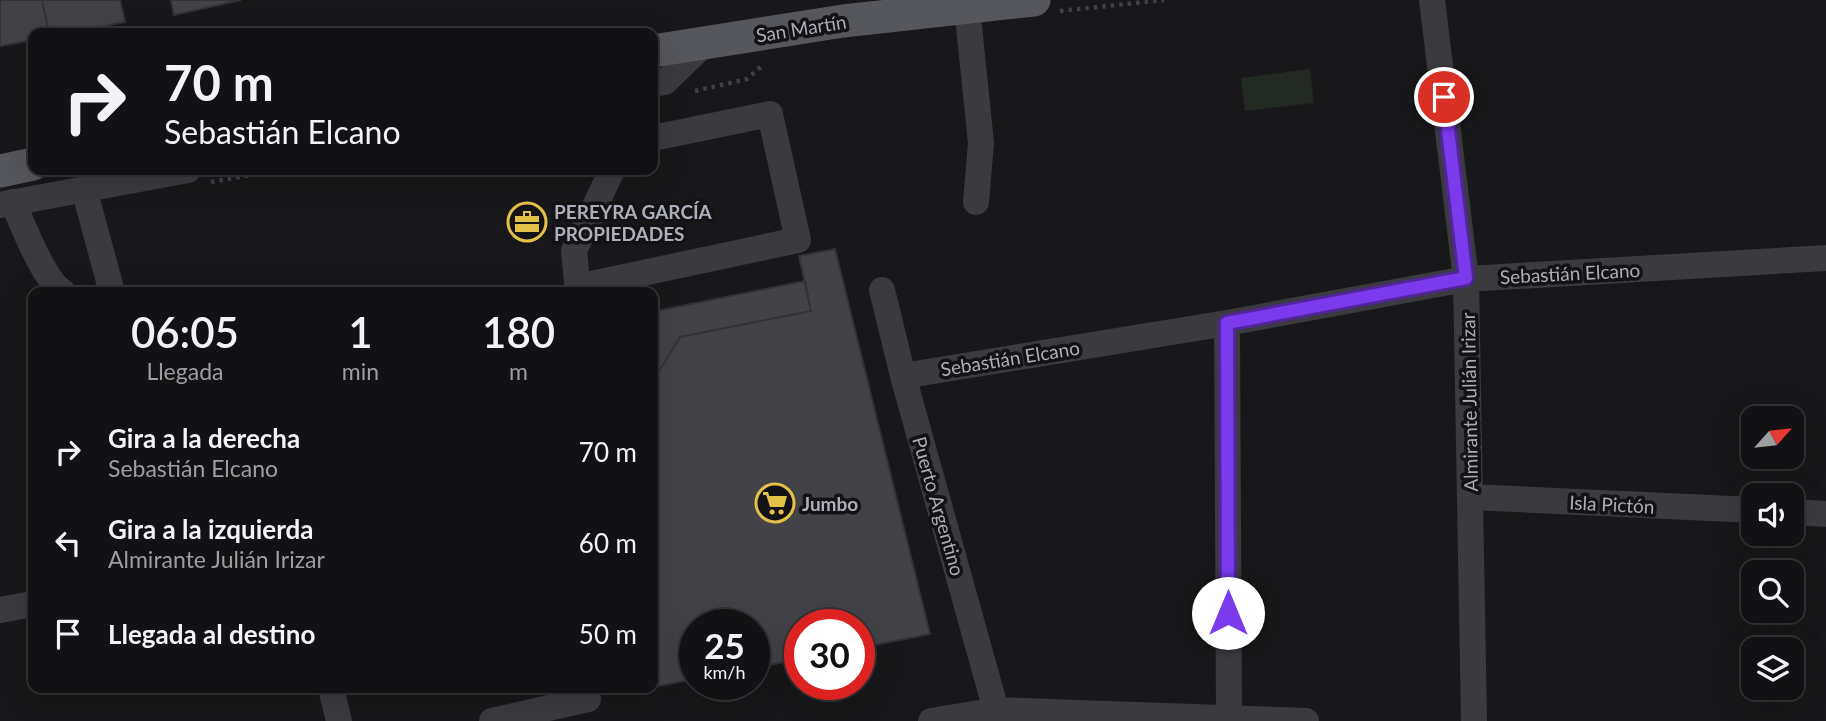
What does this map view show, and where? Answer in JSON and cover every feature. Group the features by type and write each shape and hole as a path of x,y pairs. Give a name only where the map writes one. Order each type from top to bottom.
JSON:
{"main road":[{"name":"San Martín","path":"658,50 843,21 1034,0"},
{"path":"0,171 28,165"}],"street":[{"name":"Almirante Julián Irizar","path":"1433,0 1466,278 1474,721"},
{"path":"967,7 981,143 976,202"},
{"path":"658,83 665,82 705,43"},
{"path":"591,287 798,240 770,114 658,137"},
{"path":"54,287 7,203 161,175"},
{"path":"578,287 574,251 610,175"},
{"path":"84,189 111,287"},
{"name":"Sebastián Elcano","path":"903,376 1227,323 1466,278 1826,258"},
{"name":"Puerto Argentino","path":"882,290 903,376 998,716"},
{"path":"1227,323 1229,718"},
{"name":"Isla Pictón","path":"1471,497 1741,509"},
{"path":"1804,513 1826,514"},
{"path":"0,610 28,605"},
{"path":"335,693 339,721"},
{"path":"492,721 589,703"},
{"path":"931,721 998,716 1306,721"}],"shaded area":[{"path":"1310,69 1314,103 1245,111 1241,78"}],"building":[{"path":"0,0 42,0 48,28 28,28 28,41 0,46"},
{"path":"42,0 120,0 125,22 94,28 48,28"},
{"path":"171,0 241,0 174,15"},
{"name":"Jumbo","path":"835,249 930,634 875,645 875,609 784,609 784,662 770,665 770,609 679,609 679,682 658,686 658,373 680,337 811,311 799,256"},
{"path":"805,281 811,311 680,337 658,373 658,311"}],"place":[{"name":"PEREYRA GARCÍA PROPIEDADES","path":"527,222"},
{"name":"Jumbo","path":"775,503"}],"route":[{"path":"1228,613 1227,323 1466,278 1444,97"}]}
